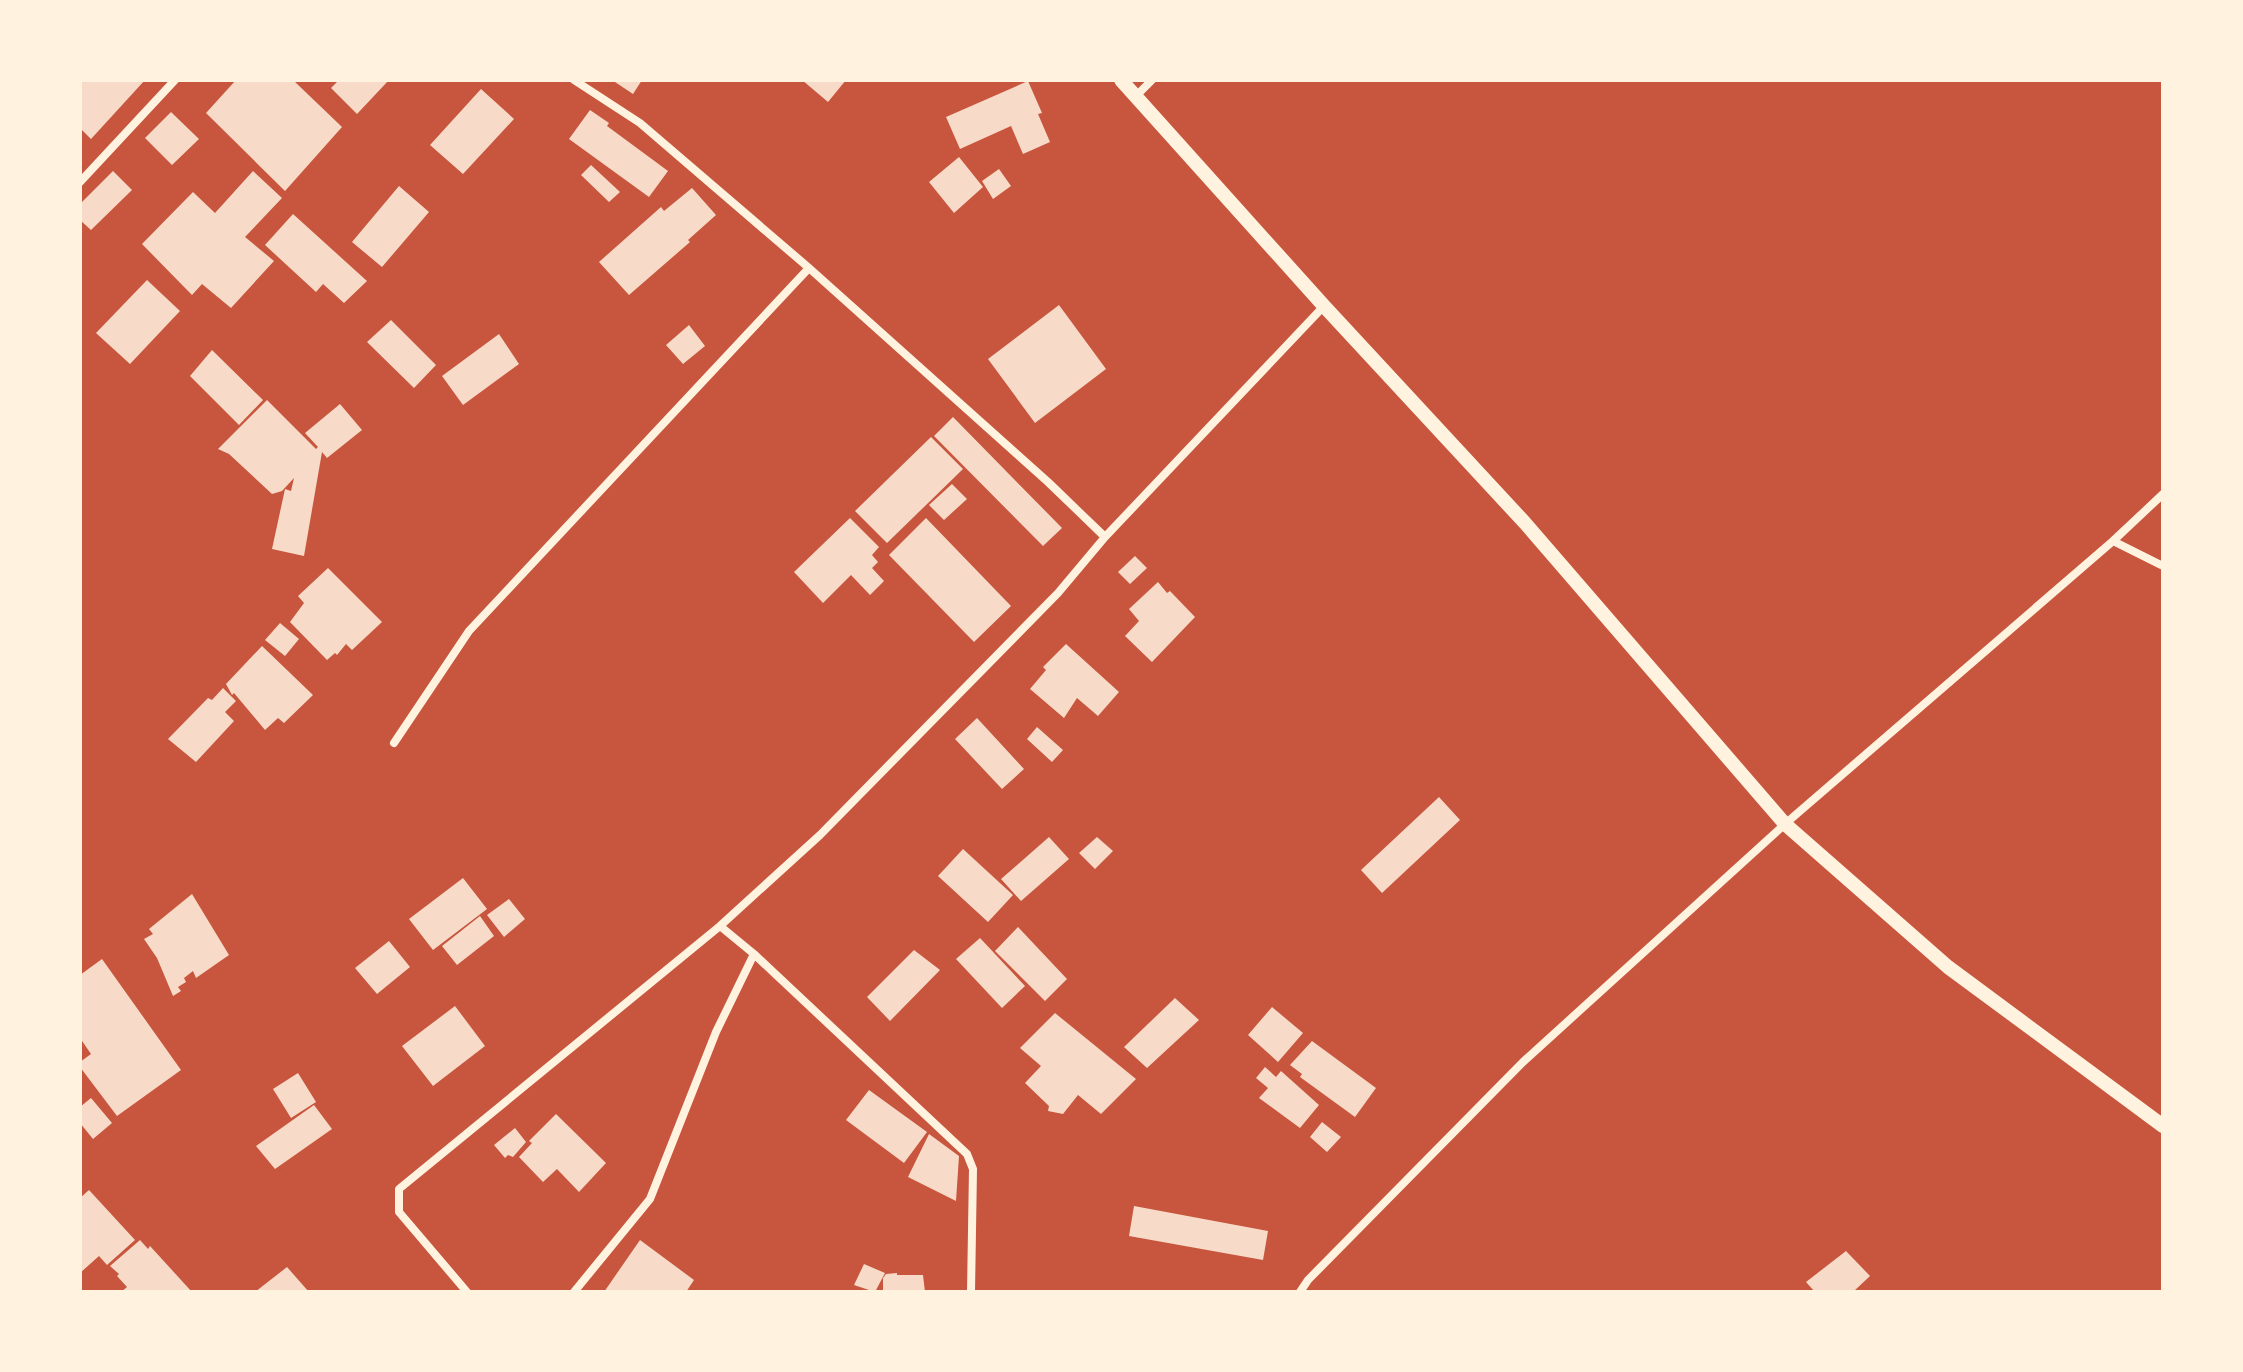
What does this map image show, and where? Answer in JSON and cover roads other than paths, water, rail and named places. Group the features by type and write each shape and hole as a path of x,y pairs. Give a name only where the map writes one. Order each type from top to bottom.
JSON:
{"street":[{"path":"80,182 175,80"},
{"path":"574,80 640,123 809,268 1105,537"},
{"path":"1121,80 1525,523 1785,824 1948,967 2163,1126"},
{"path":"1136,96 1152,80"},
{"path":"394,743 469,631 809,268"},
{"path":"467,1292 399,1212 399,1189 720,926 820,835 1058,593 1105,537 1324,306"},
{"path":"1300,1292 1308,1280 1523,1062 1785,824 2113,541 2163,494"},
{"path":"2113,541 2163,566"},
{"path":"720,926 754,954 967,1154 973,1169 971,1292"},
{"path":"574,1292 650,1199 716,1032 754,954"}]}
